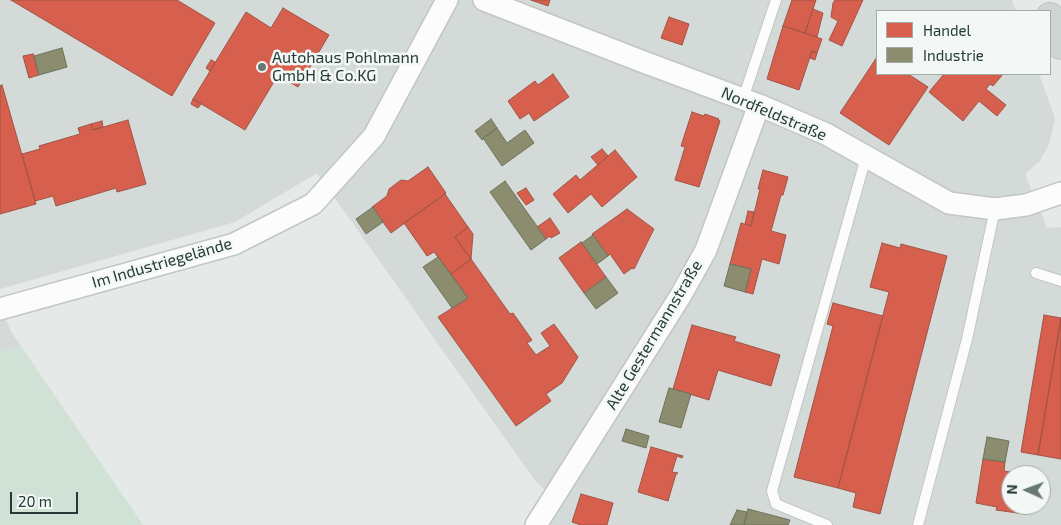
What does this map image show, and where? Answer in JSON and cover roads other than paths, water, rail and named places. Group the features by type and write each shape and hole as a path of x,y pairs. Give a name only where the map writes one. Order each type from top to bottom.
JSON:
{"main road":[{"path":"1051,20 1061,45"}],"street":[{"name":"Im Industriegelände","path":"0,309 234,244 313,204 374,136 447,0"},
{"name":"Nordfeldstraße","path":"484,0 751,102 826,134 949,204 995,209 1026,205 1061,193"},
{"name":"Alte Gestermannstraße","path":"536,525 681,296 702,258 751,102"}],"lane":[{"path":"751,102 776,0"},
{"path":"828,525 776,504 772,491 866,157"},
{"path":"918,525 967,339 995,209"},
{"path":"1036,273 1061,281"}],"place":[{"name":"Autohaus Pohlmann GmbH & Co.KG","path":"262,67"}]}
